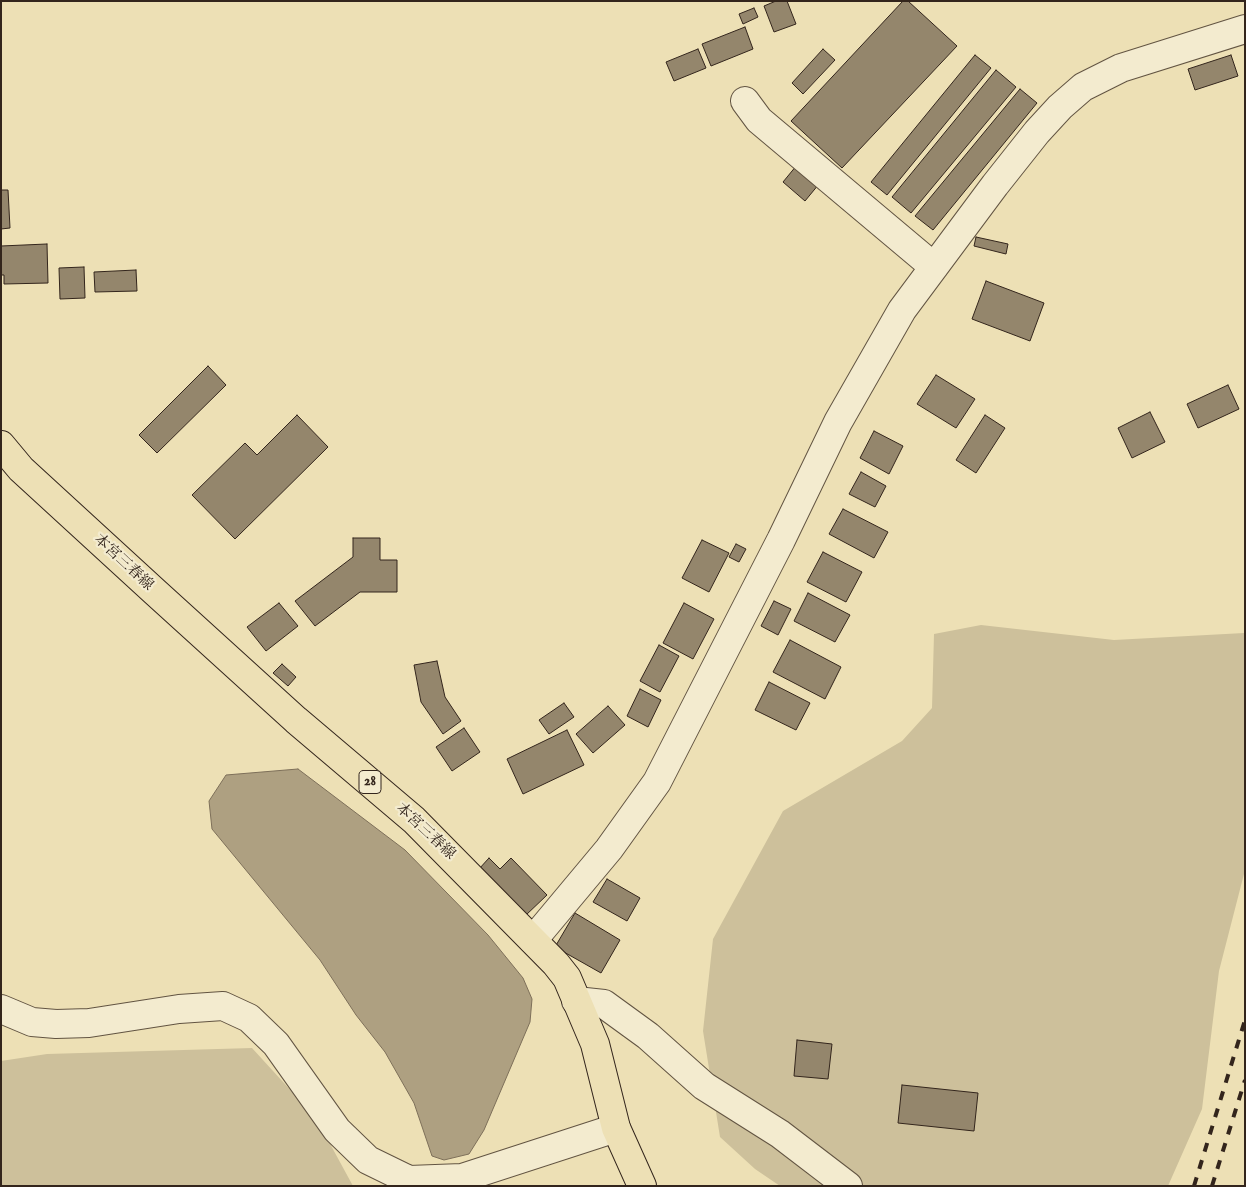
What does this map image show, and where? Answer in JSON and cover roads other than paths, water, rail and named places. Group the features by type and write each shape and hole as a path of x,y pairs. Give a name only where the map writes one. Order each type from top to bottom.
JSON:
{"main road":[{"name":"本宮三春線","path":"1,445 21,469 296,720 414,820 533,940 567,978 595,1044 616,1128 642,1186"}],"street":[{"path":"533,940 609,849 656,782 781,540 838,422 902,310 1037,132 1060,107 1083,87 1121,68 1245,29"},
{"path":"745,101 759,120 934,267"},
{"path":"576,1000 604,1004 648,1036 704,1086 780,1134 848,1186"},
{"path":"1,1009 32,1022 88,1023 179,1009 223,1006 249,1018 276,1044 337,1130 368,1160 409,1180 462,1178 616,1128"}],"railway":[{"path":"1194,1186 1245,1020"},
{"path":"1212,1186 1245,1080"}]}
